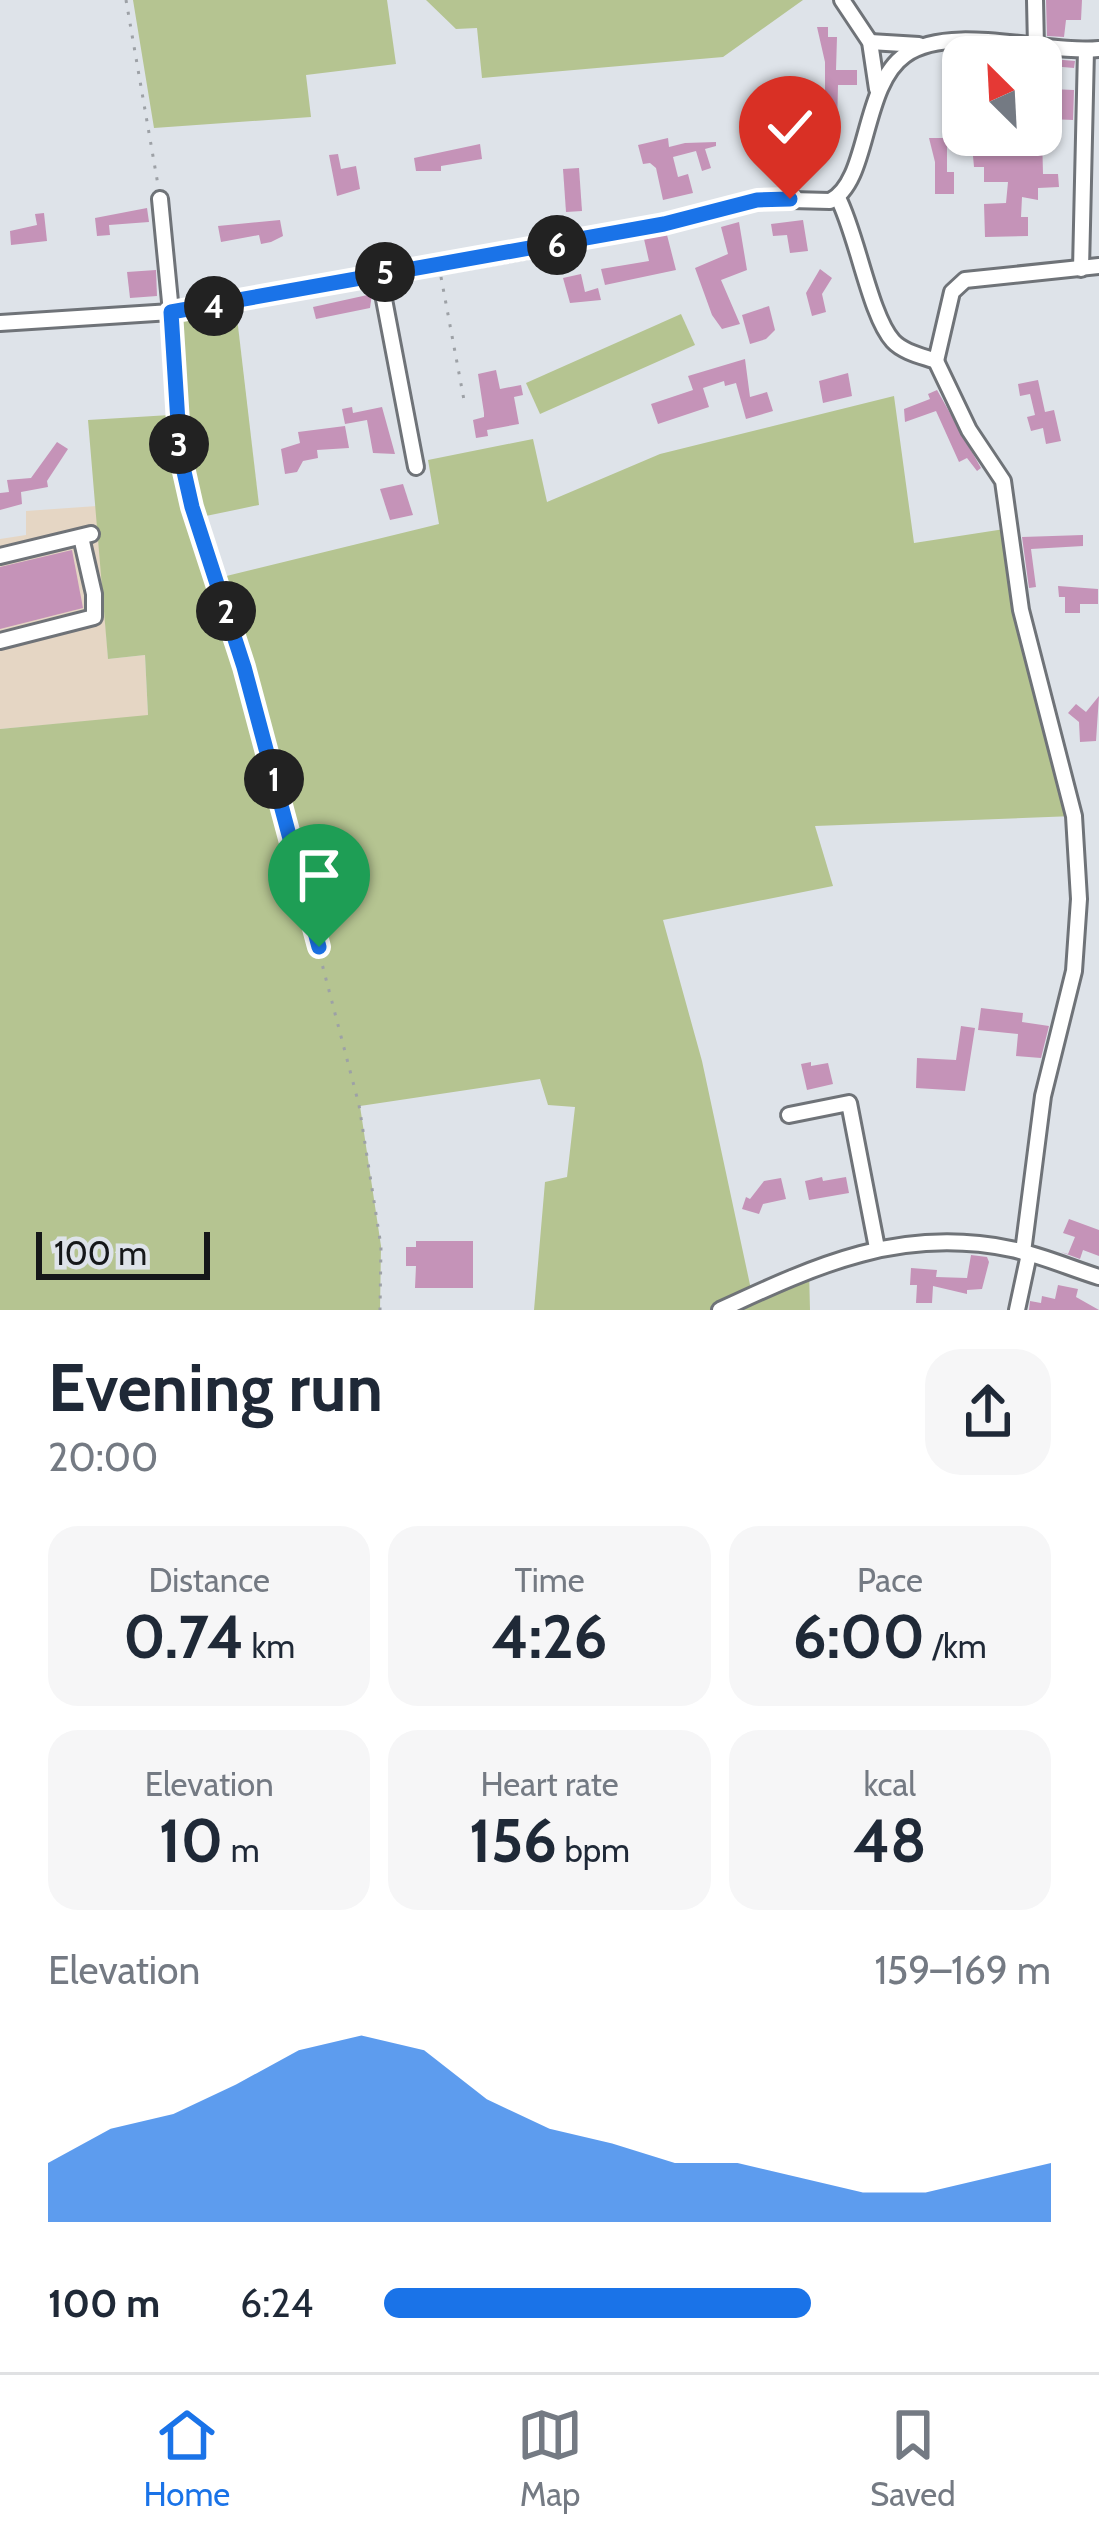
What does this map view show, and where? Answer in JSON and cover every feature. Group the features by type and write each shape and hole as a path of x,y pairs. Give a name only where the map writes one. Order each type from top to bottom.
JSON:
{"street":[{"path":"842,0 870,42 878,94"},
{"path":"1035,0 1036,36"},
{"path":"870,42 942,46"},
{"path":"838,198 878,94 900,58 924,46"},
{"path":"1062,48 1092,50 1081,269"},
{"path":"0,323 171,312 664,224 757,200 822,202 838,198"},
{"path":"838,198 852,223 888,334 902,349 936,361"},
{"path":"160,199 171,312"},
{"path":"1017,1310 1043,1096 1074,970 1079,899 1074,816 1021,610 1004,481 969,430 936,361 952,292 965,280 1000,272 1099,266"},
{"path":"379,273 416,466"},
{"path":"0,556 86,536 94,594 94,617 0,641"},
{"path":"789,1115 849,1103 877,1247"},
{"path":"720,1310 826,1262 877,1247 916,1244 1026,1253 1099,1277"}],"path":[{"path":"126,0 160,199"},
{"path":"438,263 464,400"},
{"path":"171,312 180,454 192,507 262,730 359,1106 381,1246 380,1310"}],"shaded area":[{"path":"97,506 108,659 145,655 148,716 0,729 0,539 26,535 26,511"}],"green space":[{"path":"133,0 387,0 396,64 306,75 311,117 154,128"},
{"path":"426,0 803,0 723,57 482,78 477,28 456,29"},
{"path":"236,309 259,505 201,517 183,451 173,332 183,321"},
{"path":"681,314 695,345 540,414 526,383"},
{"path":"894,396 914,543 1011,528 1021,610 1074,816 815,826 833,886 663,920 702,1061 752,1294 809,1269 810,1310 534,1310 545,1182 567,1177 575,1107 548,1105 540,1079 360,1106 381,1246 380,1310 0,1310 0,729 148,715 145,655 108,659 88,420 170,415 210,580 439,524 428,460 533,439 547,502 660,454"}],"building":[{"path":"1046,0 1082,0 1081,20 1066,20 1064,37 1047,36"},
{"path":"817,27 828,27 828,37 837,37 836,70 857,70 857,85 838,85 837,127 817,127 818,98 825,98 825,62"},
{"path":"1062,89 1074,90 1073,120 1062,120"},
{"path":"751,124 765,124 766,145 787,144 787,152 795,152 795,162 756,164 755,151 746,152"},
{"path":"668,138 669,147 716,142 716,146 705,149 711,168 702,171 696,151 673,157 678,177 688,174 693,193 663,200 656,168 643,164 638,145"},
{"path":"929,138 942,138 947,172 954,172 954,194 935,194"},
{"path":"480,144 482,159 441,166 441,171 416,171 414,158"},
{"path":"338,154 341,169 356,166 360,189 337,196 329,155"},
{"path":"973,156 1043,156 1043,174 1058,174 1059,187 1038,188 1038,200 1022,197 1021,217 1028,217 1028,236 985,237 984,204 1006,203 1008,182 984,182 984,167 974,167"},
{"path":"579,168 582,211 566,212 563,169"},
{"path":"147,208 149,222 109,225 110,235 97,236 95,218"},
{"path":"44,213 47,241 11,245 10,231 37,225 35,214"},
{"path":"280,220 283,236 271,242 261,244 259,235 221,242 218,226"},
{"path":"803,220 808,251 790,253 787,235 773,236 771,224"},
{"path":"739,222 747,270 721,280 740,324 722,329 695,268 728,254 721,227"},
{"path":"667,235 676,270 605,285 601,269 649,261 644,239"},
{"path":"820,269 832,278 822,294 826,312 812,316 806,293"},
{"path":"156,270 157,296 130,298 127,272"},
{"path":"581,274 585,292 598,288 601,300 570,303 563,278"},
{"path":"372,294 370,308 316,319 313,307"},
{"path":"769,306 775,330 750,344 742,315"},
{"path":"745,359 750,397 767,392 773,411 746,419 736,383 725,386 724,381 703,388 709,407 658,424 651,404 693,390 688,376"},
{"path":"496,370 500,389 521,385 523,395 514,397 519,424 487,430 488,436 476,438 473,420 484,417 478,374"},
{"path":"848,373 852,396 823,403 819,381"},
{"path":"1038,380 1045,412 1054,410 1061,441 1046,444 1043,428 1031,431 1027,417 1035,415 1030,394 1020,396 1018,384"},
{"path":"937,390 981,468 977,471 967,458 959,462 936,411 905,422 904,409 930,399 928,394"},
{"path":"352,407 353,413 382,407 395,454 373,453 367,420 345,424 342,409"},
{"path":"345,426 349,448 317,450 318,458 303,461 297,472 285,474 281,449 300,443 298,432"},
{"path":"57,442 68,449 47,481 48,487 21,492 22,504 0,510 0,493 9,492 7,480 31,478"},
{"path":"403,484 413,515 390,520 380,489"},
{"path":"1083,535 1083,546 1031,549 1036,587 1029,588 1022,537"},
{"path":"72,550 83,608 0,629 0,567"},
{"path":"1058,586 1098,589 1098,604 1080,604 1080,613 1065,613 1065,597 1059,597"},
{"path":"1099,696 1096,741 1080,742 1079,722 1068,713 1076,704 1086,712"},
{"path":"981,1008 1023,1013 1022,1022 1049,1026 1041,1058 1016,1056 1018,1034 978,1030"},
{"path":"961,1026 975,1028 965,1091 916,1088 917,1058 956,1060"},
{"path":"811,1062 811,1066 828,1063 833,1084 807,1090 801,1064"},
{"path":"822,1177 823,1181 846,1177 849,1193 809,1200 805,1181"},
{"path":"781,1178 786,1199 763,1204 759,1214 742,1209 746,1197 750,1199 764,1181"},
{"path":"1069,1219 1099,1230 1099,1256 1083,1250 1080,1259 1061,1252 1068,1254 1075,1237 1063,1233"},
{"path":"416,1241 473,1241 473,1288 415,1288 416,1266 406,1266 406,1247 416,1247"},
{"path":"971,1255 987,1257 989,1262 982,1289 967,1290 967,1294 933,1286 932,1303 916,1303 911,1268 937,1270 936,1277 967,1278"},
{"path":"1058,1285 1078,1289 1076,1297 1099,1310 1029,1310 1030,1301 1041,1303 1042,1296 1055,1299"}],"route":[{"path":"319,947 244,667 192,507 180,454 171,312 545,247 664,224 743,202 790,199"}]}
